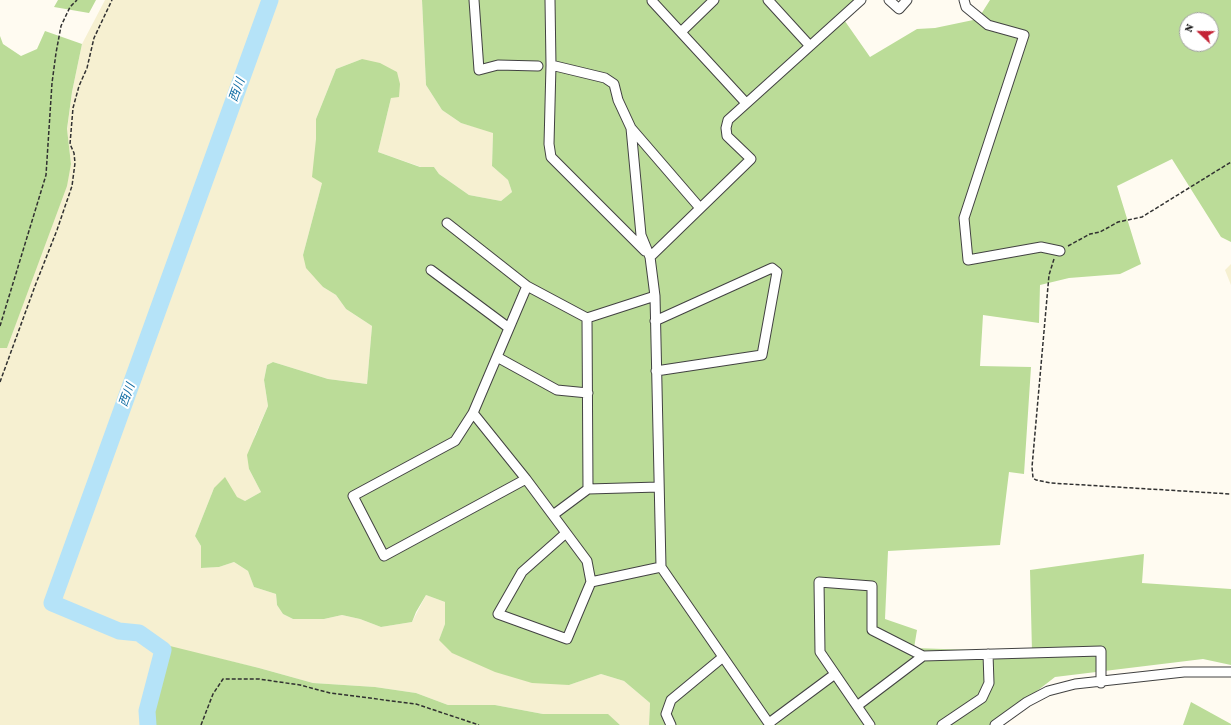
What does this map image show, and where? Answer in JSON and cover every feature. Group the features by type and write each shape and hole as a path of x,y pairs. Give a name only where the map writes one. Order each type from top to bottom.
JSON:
{"street":[{"path":"474,0 479,70 498,65 538,66"},
{"path":"550,0 550,157 650,257"},
{"path":"681,32 714,0"},
{"path":"768,0 810,46"},
{"path":"650,257 752,159 728,136 726,128 728,120 746,102 861,0"},
{"path":"889,0 899,9 907,0"},
{"path":"964,0 966,7 988,24 1024,35 964,218 968,260 1041,247 1060,251"},
{"path":"652,1 746,102"},
{"path":"551,66 605,78 614,84 618,100 631,128 700,208"},
{"path":"631,128 640,235 650,257 655,296 661,567 770,724 835,674"},
{"path":"446,223 527,286 587,318 655,296"},
{"path":"655,321 772,268 777,272 762,355 656,371"},
{"path":"431,270 509,328"},
{"path":"526,479 384,556 353,496 455,441 473,413 527,286"},
{"path":"587,318 588,488"},
{"path":"497,357 557,390 588,393"},
{"path":"473,413 526,479 587,561 591,582 567,639 498,614 522,572 566,533"},
{"path":"553,516 588,488 659,487"},
{"path":"591,582 661,567"},
{"path":"870,725 820,652 820,582 872,586 872,630 923,656 1102,651 1101,683"},
{"path":"942,725 982,698 989,683 988,654"},
{"path":"857,706 923,656"},
{"path":"671,725 666,714 671,700 723,657"},
{"path":"995,725 1017,709 1048,691 1075,684 1101,683 1184,672 1231,672"},
{"path":"1006,725 1017,709"}],"path":[{"path":"0,326 46,175 52,83 56,53 61,26 70,7 77,0"},
{"path":"0,382 72,186 75,163 74,153 70,144 73,108 79,86 87,68 94,38 112,0"},
{"path":"1231,162 1142,217 1118,222 1100,232 1090,234 1060,251 1055,256 1049,275 1032,467 1033,478 1050,483 1231,494"},
{"path":"201,725 212,694 223,679 259,679 300,685 330,693 416,704 479,725"}],"shaded area":[{"path":"105,0 422,0 426,85 442,110 461,123 493,132 492,166 508,180 512,192 501,201 469,195 439,174 434,167 421,167 378,152 391,98 362,59 336,69 316,119 316,139 322,183 303,255 323,287 336,295 346,309 372,326 367,384 328,379 273,362 267,365 264,380 268,406 255,435 249,469 261,492 245,501 214,488 195,536 201,546 201,568 219,567 234,562 248,571 254,587 276,594 277,605 283,614 293,619 324,619 342,615 360,619 381,627 412,622 426,595 445,602 445,624 439,640 569,685 601,674 624,681 650,703 649,725 620,725 607,714 543,714 495,705 448,705 416,693 375,687 313,683 259,668 170,647 150,725 0,725 0,348 7,348 71,164 67,130 72,92 82,44"},
{"path":"1231,264 1231,285 1225,270"}],"green space":[{"path":"58,0 96,0 89,13 54,7"},
{"path":"422,0 854,0 840,14 870,57 917,29 935,28 978,19 990,0 1231,0 1231,242 1221,237 1172,159 1117,186 1141,264 1120,274 1069,278 1040,285 1039,323 983,315 980,366 1031,367 1024,474 1009,472 1000,545 888,551 885,619 917,630 914,648 1032,652 1030,570 1144,554 1142,583 1231,589 1231,665 1203,659 1055,677 993,725 649,725 650,703 624,681 601,674 569,685 532,683 495,672 452,653 439,640 445,624 445,602 426,595 412,622 381,627 360,619 342,615 324,619 293,619 283,614 277,605 276,594 254,587 248,571 234,562 219,567 201,568 201,546 195,536 214,488 225,477 237,497 245,501 261,492 249,469 247,455 268,406 264,380 267,365 273,362 328,379 367,384 372,326 346,309 336,295 323,287 306,268 303,255 322,183 312,177 316,139 316,119 336,69 362,59 380,63 397,72 400,84 399,97 391,98 378,152 420,167 434,167 439,174 469,195 501,201 512,192 508,180 492,166 493,133 461,123 442,110 426,85"},
{"path":"45,31 82,44 72,92 67,129 71,164 67,186 7,348 0,348 0,36 3,44 21,56 37,49"},
{"path":"170,646 313,683 375,687 416,693 448,705 495,705 543,714 608,714 620,725 150,725"},
{"path":"1191,702 1231,724 1231,725 1183,725"}],"waterway":[{"name":"西川","path":"148,725 147,711 163,650 139,633 119,631 52,603 270,0"}]}
